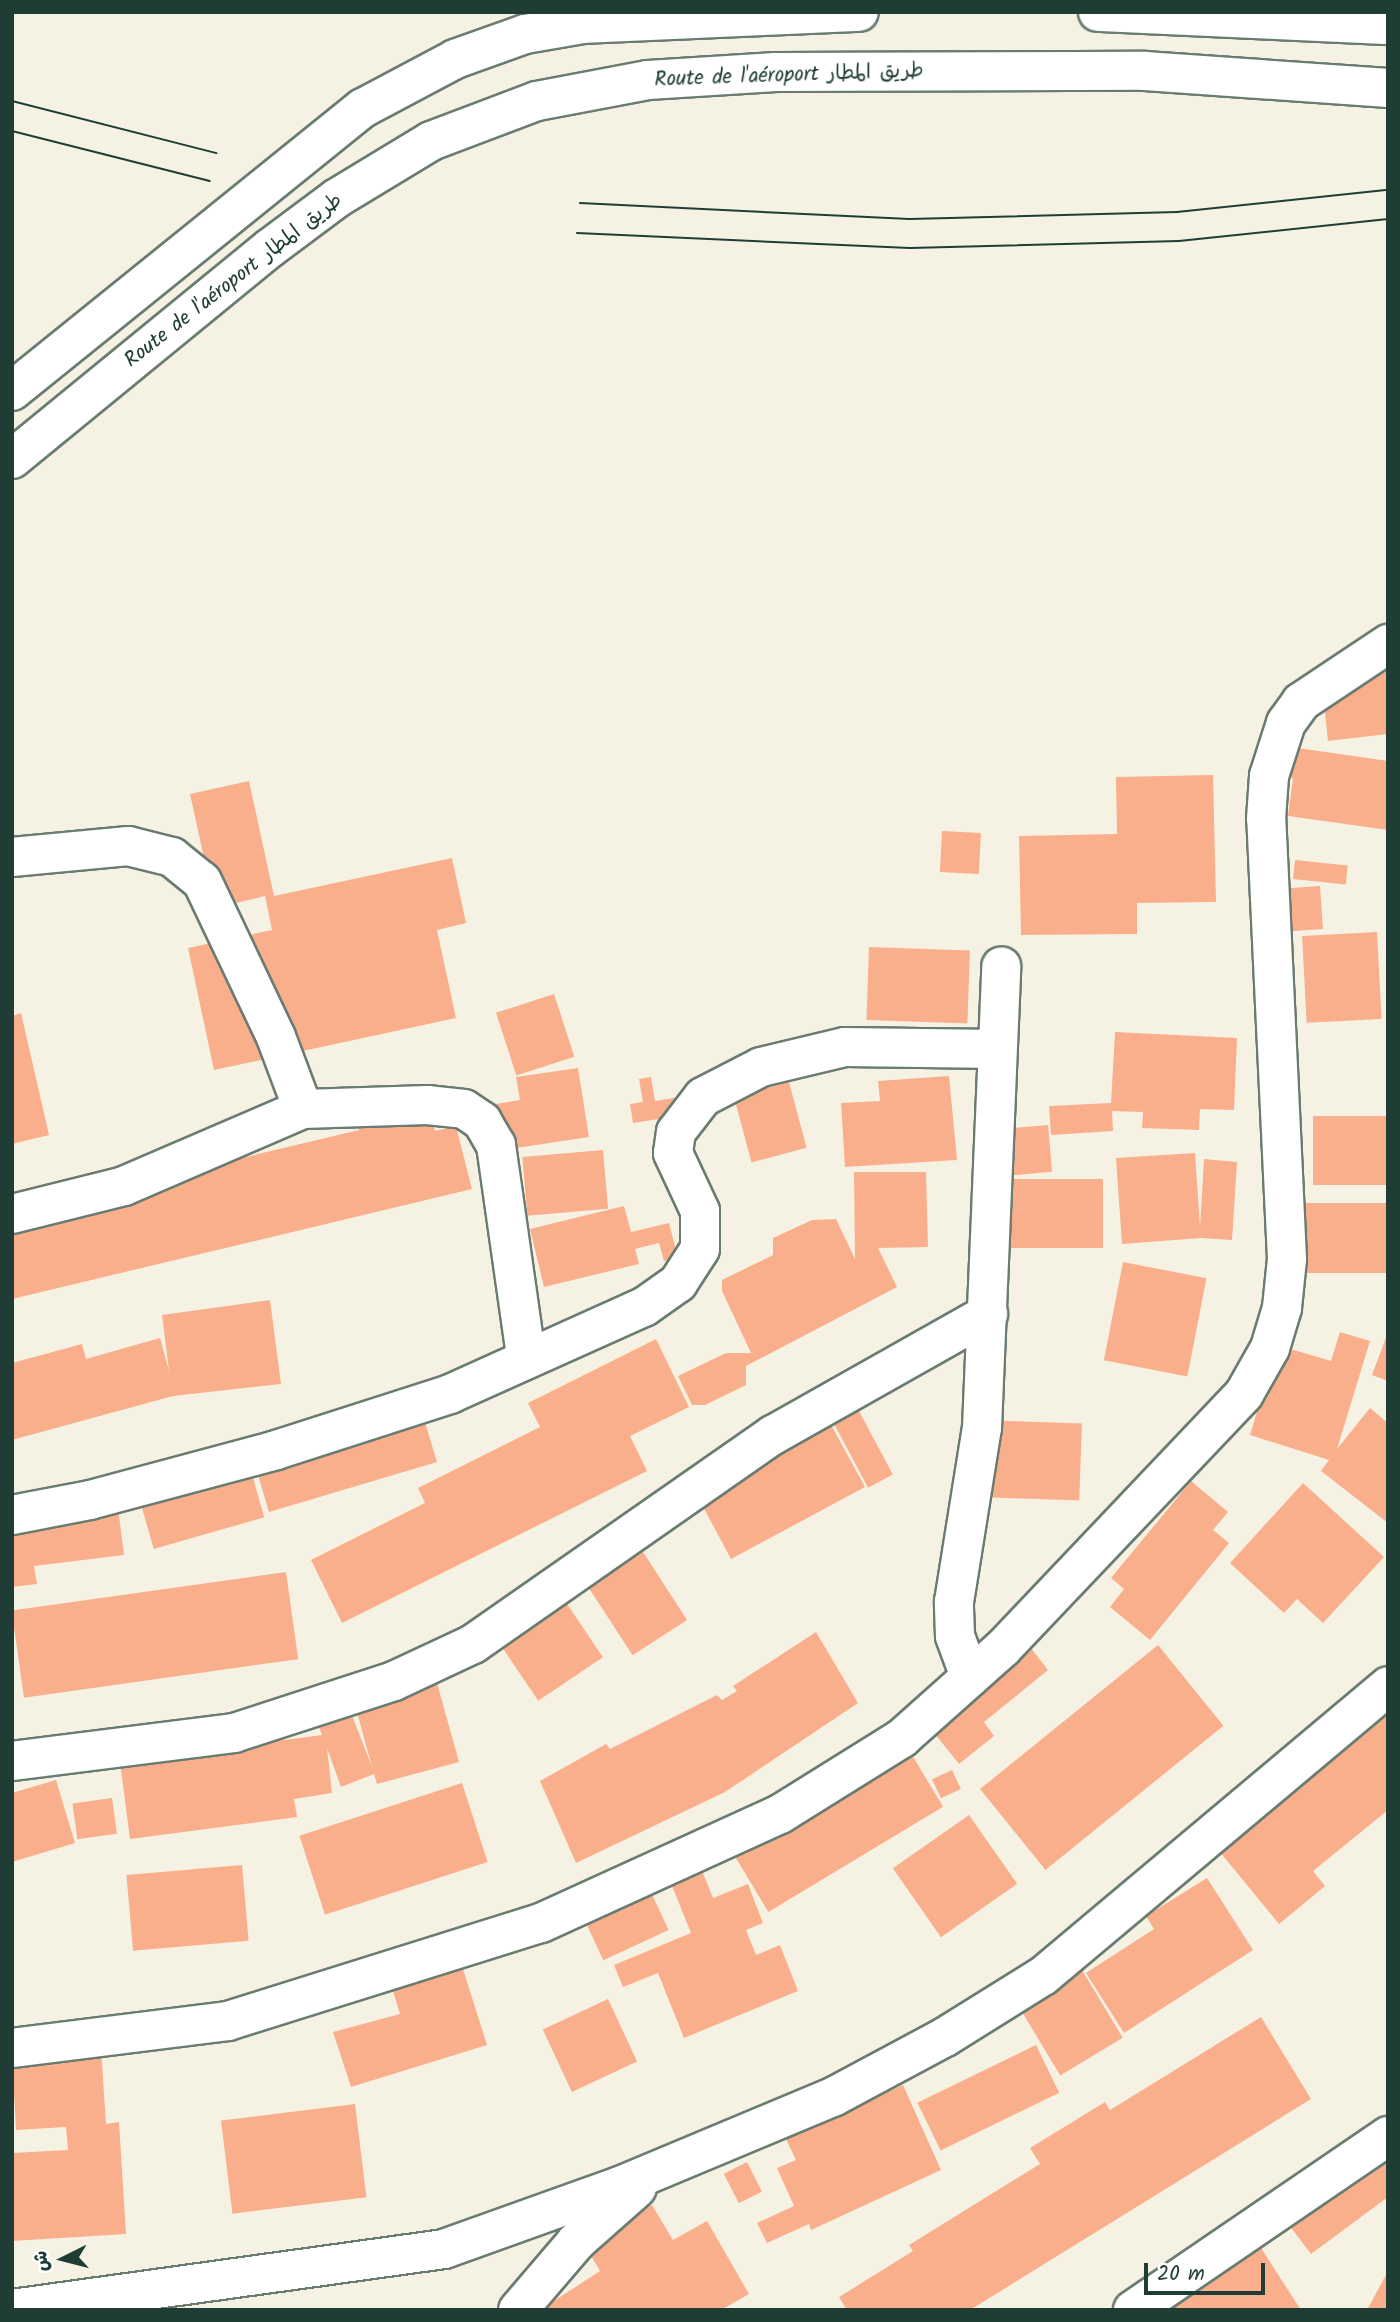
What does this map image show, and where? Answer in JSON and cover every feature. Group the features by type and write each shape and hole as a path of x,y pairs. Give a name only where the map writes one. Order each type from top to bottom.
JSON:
{"main road":[{"path":"12,391 353,116 455,59 525,34 583,24 859,12"},
{"path":"1098,12 1388,25"},
{"name":"Route de l'aéroport طريق المطار","path":"12,459 270,248 337,198 431,141 537,101 648,80 776,72 1145,71 1388,88"},
{"path":"12,2048 228,2021 541,1923 780,1814 902,1738 970,1677 1244,1394 1270,1348 1282,1308 1287,1259 1266,819 1269,776 1286,723 1301,702 1388,644"},
{"path":"12,857 128,846 172,857 202,881 276,1037 303,1109"},
{"path":"970,1677 955,1636 954,1602 982,1428 1001,966"},
{"path":"12,1515 90,1500 276,1451 450,1394 526,1357 644,1307 678,1283 700,1249 702,1230 693,1189 671,1141 703,1097 761,1067 845,1047 997,1049"},
{"path":"12,1214 124,1186 303,1109 427,1105 464,1109 482,1121 496,1145 526,1357"},
{"path":"12,1761 234,1733 394,1681 473,1644 773,1434 988,1314"},
{"path":"12,2309 444,2249 657,2171 833,2097 945,2037 1043,1976 1388,1686"},
{"path":"1133,2310 1388,2136"},
{"path":"518,2310 576,2242 657,2171"}],"building":[{"path":"1387,660 1388,734 1328,741 1323,694 1356,690 1354,664"},
{"path":"1291,747 1388,761 1388,830 1288,816 1293,778 1287,777"},
{"path":"1213,775 1216,902 1137,903 1137,934 1021,935 1019,836 1117,834 1116,777"},
{"path":"249,781 274,896 452,858 466,923 437,930 456,1018 214,1070 188,948 272,930 265,896 215,908 190,794"},
{"path":"942,831 981,833 979,874 940,872"},
{"path":"1295,860 1348,866 1346,884 1293,879"},
{"path":"1320,886 1323,929 1283,932 1280,889"},
{"path":"1377,932 1382,1019 1307,1023 1302,936"},
{"path":"869,947 970,951 967,1023 866,1020"},
{"path":"554,994 574,1057 516,1076 496,1013"},
{"path":"21,1013 49,1135 12,1144 12,1016"},
{"path":"1115,1032 1237,1038 1234,1110 1200,1109 1199,1130 1142,1128 1143,1112 1112,1111 1113,1131 1051,1135 1049,1106 1111,1103"},
{"path":"578,1068 589,1137 503,1150 496,1104 520,1100 516,1077"},
{"path":"949,1076 957,1160 845,1167 841,1103 880,1101 878,1081"},
{"path":"651,1077 655,1101 693,1095 697,1113 633,1123 630,1104 643,1102 639,1079"},
{"path":"789,1082 807,1148 752,1162 734,1097"},
{"path":"430,1108 435,1131 456,1126 472,1189 12,1299 12,1213 359,1130 358,1125"},
{"path":"1313,1116 1388,1116 1388,1185 1313,1185"},
{"path":"1048,1125 1052,1172 1008,1176 1004,1129"},
{"path":"603,1150 608,1209 527,1216 522,1157"},
{"path":"1195,1153 1200,1227 1204,1159 1237,1162 1232,1240 1201,1238 1122,1244 1116,1158"},
{"path":"854,1172 926,1172 928,1247 878,1248 897,1287 746,1366 746,1385 705,1405 692,1405 678,1376 726,1353 751,1353 722,1291 722,1280 773,1255 773,1238 812,1220 836,1219 855,1259"},
{"path":"1009,1179 1103,1179 1103,1248 1009,1248"},
{"path":"1303,1203 1388,1203 1388,1273 1303,1273"},
{"path":"624,1206 631,1232 669,1223 678,1258 664,1261 659,1243 635,1249 639,1264 544,1287 530,1229"},
{"path":"1123,1262 1206,1278 1187,1376 1104,1360"},
{"path":"270,1300 281,1384 173,1396 12,1440 12,1363 82,1344 86,1359 160,1338 169,1371 162,1315"},
{"path":"1340,1332 1370,1341 1337,1449 1370,1408 1388,1423 1388,1523 1321,1471 1329,1460 1250,1435 1277,1345 1331,1361"},
{"path":"1388,1332 1388,1381 1372,1375"},
{"path":"656,1339 689,1407 630,1436 647,1471 342,1623 311,1560 425,1503 418,1488 540,1427 528,1403"},
{"path":"421,1409 437,1462 269,1512 250,1448"},
{"path":"859,1411 893,1475 868,1488 834,1424"},
{"path":"824,1412 865,1487 731,1559 701,1503"},
{"path":"979,1420 1082,1424 1079,1501 976,1497"},
{"path":"245,1450 264,1517 154,1549 134,1482"},
{"path":"114,1476 124,1555 34,1566 37,1584 12,1587 12,1521 86,1497 84,1480"},
{"path":"1191,1481 1228,1512 1213,1530 1229,1543 1150,1640 1110,1607 1124,1589 1111,1578"},
{"path":"1303,1483 1384,1557 1323,1623 1297,1599 1284,1613 1230,1563"},
{"path":"643,1552 687,1620 633,1655 588,1587"},
{"path":"286,1572 298,1659 24,1698 12,1611"},
{"path":"561,1595 603,1657 538,1701 496,1639"},
{"path":"816,1632 858,1703 725,1792 576,1863 540,1781 606,1744 610,1749 717,1695 722,1700 737,1691 733,1686"},
{"path":"1023,1638 1048,1670 984,1722 994,1736 959,1764 923,1719"},
{"path":"1158,1645 1223,1726 1045,1870 980,1789"},
{"path":"437,1683 459,1762 377,1784 374,1774 341,1787 327,1748 332,1793 294,1799 297,1817 130,1839 120,1762 322,1735 315,1717 348,1705 372,1767 355,1705"},
{"path":"1388,1704 1388,1810 1313,1871 1325,1886 1279,1924 1215,1846"},
{"path":"903,1740 943,1807 768,1912 728,1845"},
{"path":"952,1770 961,1789 941,1798 932,1779"},
{"path":"56,1780 75,1843 12,1862 12,1793"},
{"path":"462,1783 488,1862 325,1915 299,1836"},
{"path":"112,1798 117,1834 77,1839 72,1804"},
{"path":"969,1815 1017,1884 941,1937 893,1868"},
{"path":"242,1865 249,1941 133,1951 126,1875"},
{"path":"701,1868 713,1898 748,1884 763,1923 746,1930 756,1955 780,1945 798,1991 684,2038 658,1973 623,1987 614,1965 691,1933 670,1881"},
{"path":"1207,1878 1253,1950 1124,2033 1086,1973 1154,1929 1146,1916"},
{"path":"650,1890 669,1930 603,1960 585,1920"},
{"path":"1079,1965 1123,2038 1060,2075 1016,2003"},
{"path":"463,1969 487,2045 351,2087 333,2032 400,2014 393,1991"},
{"path":"608,1999 637,2062 572,2092 543,2029"},
{"path":"1261,2017 1311,2099 970,2310 847,2310 839,2297 913,2251 909,2245 1040,2164 1030,2148 1105,2102 1110,2110"},
{"path":"1036,2045 1059,2093 941,2151 917,2103"},
{"path":"101,2049 106,2124 119,2122 126,2234 12,2241 12,2153 68,2150 66,2127 16,2130 12,2055"},
{"path":"903,2085 941,2170 811,2230 809,2224 767,2243 757,2223 794,2206 777,2168 796,2160 786,2139"},
{"path":"355,2104 366,2197 232,2214 221,2120"},
{"path":"1388,2150 1388,2197 1311,2254 1279,2212"},
{"path":"747,2162 762,2191 739,2203 724,2174"},
{"path":"652,2205 673,2240 707,2221 749,2294 721,2310 540,2310 600,2271 584,2244"},
{"path":"1239,2214 1301,2310 1142,2310 1181,2285 1166,2262"},
{"path":"1388,2271 1388,2310 1367,2310"}],"tram line":[{"path":"12,101 216,153"},
{"path":"12,131 210,181"},
{"path":"580,203 910,219 1177,212 1388,190"},
{"path":"577,233 910,248 1179,241 1388,219"}]}
